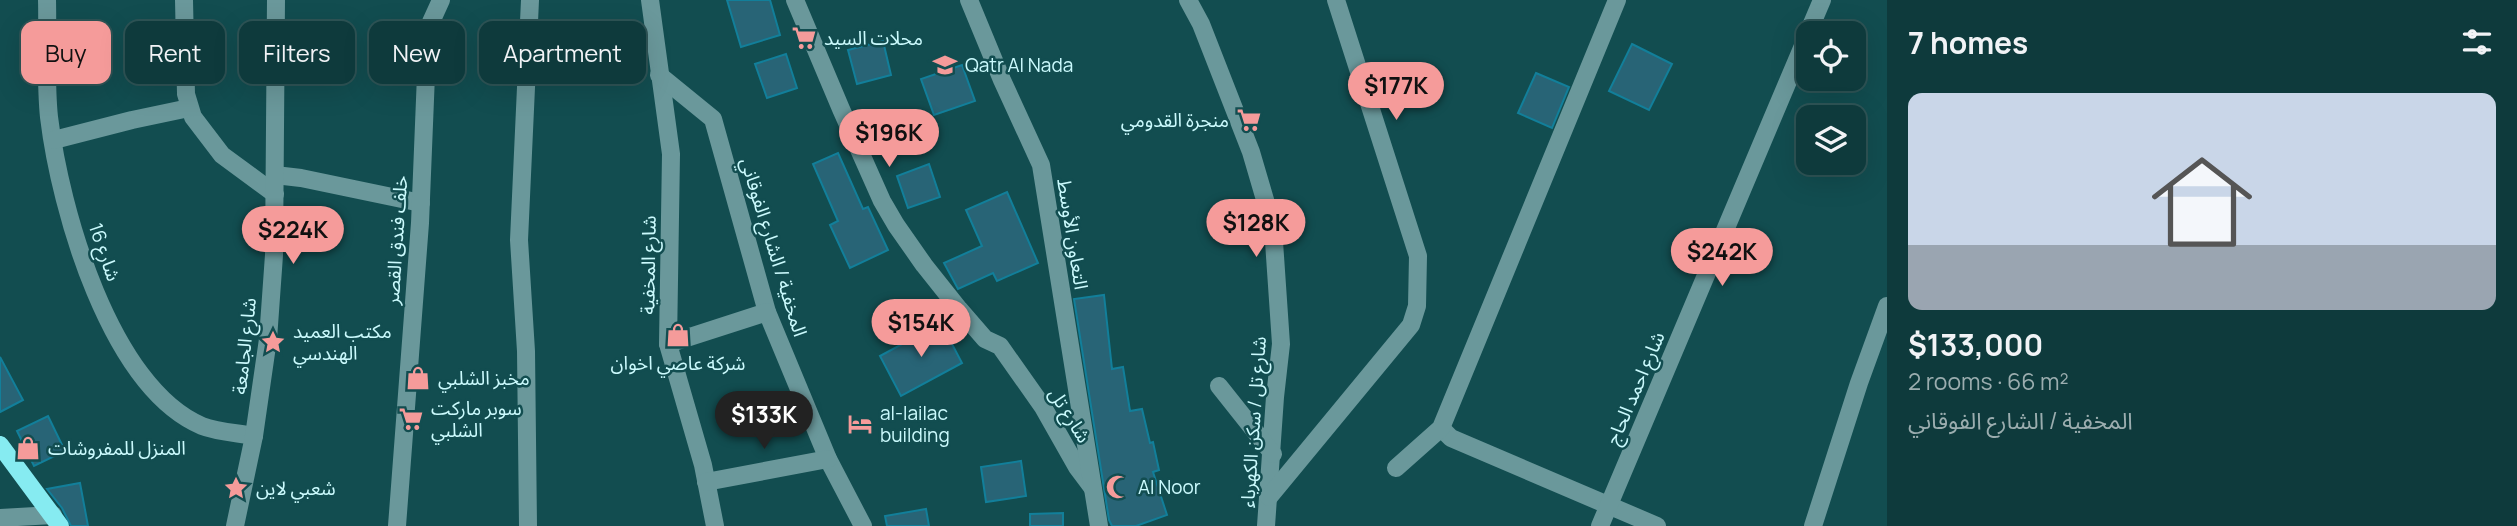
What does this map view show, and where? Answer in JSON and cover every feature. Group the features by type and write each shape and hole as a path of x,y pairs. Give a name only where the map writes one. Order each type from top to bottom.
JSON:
{"main road":[{"path":"0,444 56,521"}],"street":[{"name":"شارع 16","path":"47,0 49,117 63,188 80,249 103,310 130,362 168,405 203,426 254,436"},
{"path":"184,0 186,94 189,108 197,124 222,155 275,194"},
{"name":"شارع الجامعة","path":"235,526 254,436 269,325 274,255 276,0"},
{"name":"خلف فندق القصر","path":"397,526 421,203 427,50 430,22 441,0"},
{"path":"528,526 526,351 519,240 530,0"},
{"name":"شارع المخفية","path":"650,0 671,155 668,344 706,482 715,526"},
{"name":"شارع تل","path":"795,0 887,209 935,280 985,339 1000,346 1044,408 1077,467 1092,487 1099,526"},
{"name":"التعاون الأوسط","path":"969,0 1041,165 1092,487"},
{"name":"شارع تل / سكن الكهرباء","path":"1188,0 1201,24 1251,152 1273,227 1281,344 1266,526"},
{"path":"1269,497 1411,325 1417,306 1418,256 1336,0"},
{"path":"1396,468 1441,428 1617,0"},
{"name":"شارع احمد الحاج","path":"1813,21 1822,0"},
{"name":"شارع احمد الحاج","path":"1600,526 1796,62"},
{"name":"المخفية / الشارع الفوقاني","path":"659,75 713,119 768,312 828,459 863,526"},
{"path":"54,140 189,108"},
{"path":"275,175 421,203"},
{"path":"1812,526 1858,383 1887,306"},
{"path":"668,344 768,312"},
{"path":"1219,386 1273,454"},
{"path":"1441,428 1451,438 1657,526"},
{"path":"706,482 828,459"},
{"path":"0,518 56,521"}],"building":[{"path":"727,0 770,0 780,35 741,47"},
{"path":"883,41 891,75 857,84 848,50"},
{"path":"1632,44 1672,64 1649,110 1609,91"},
{"path":"786,54 797,88 767,98 755,64"},
{"path":"962,65 975,101 934,115 921,79"},
{"path":"1536,73 1569,87 1552,128 1518,113"},
{"path":"838,153 863,209 868,207 888,250 850,268 830,225 838,221 813,164"},
{"path":"929,164 940,197 908,208 897,176"},
{"path":"1007,192 1038,263 997,281 993,273 958,289 944,263 982,246 966,210"},
{"path":"1104,295 1112,369 1123,367 1130,411 1142,409 1159,470 1153,472 1167,515 1136,526 1112,526 1109,520 1074,299"},
{"path":"941,323 962,363 901,396 880,356"},
{"path":"0,357 23,400 0,412"},
{"path":"48,416 65,451 34,466 17,431"},
{"path":"1021,461 1026,496 986,502 981,467"},
{"path":"80,483 88,526 71,526 62,508 47,489"},
{"path":"926,509 929,526 887,526 885,516"},
{"path":"1063,513 1063,526 1030,526 1030,514"}],"place":[{"name":"محلات السيد","path":"804,38"},
{"name":"Qatr Al Nada","path":"945,65"},
{"name":"منجرة القدومي","path":"1249,120"},
{"name":"شركة عاصي اخوان","path":"678,335"},
{"name":"مكتب العميد الهندسي","path":"273,342"},
{"name":"مخبز الشلبي","path":"418,378"},
{"name":"سوبر ماركت الشلبي","path":"411,419"},
{"name":"al-lailac building","path":"860,424"},
{"name":"المنزل للمفروشات","path":"28,448"},
{"name":"Al Noor","path":"1118,487"},
{"name":"شعبي لاين","path":"236,488"}]}
